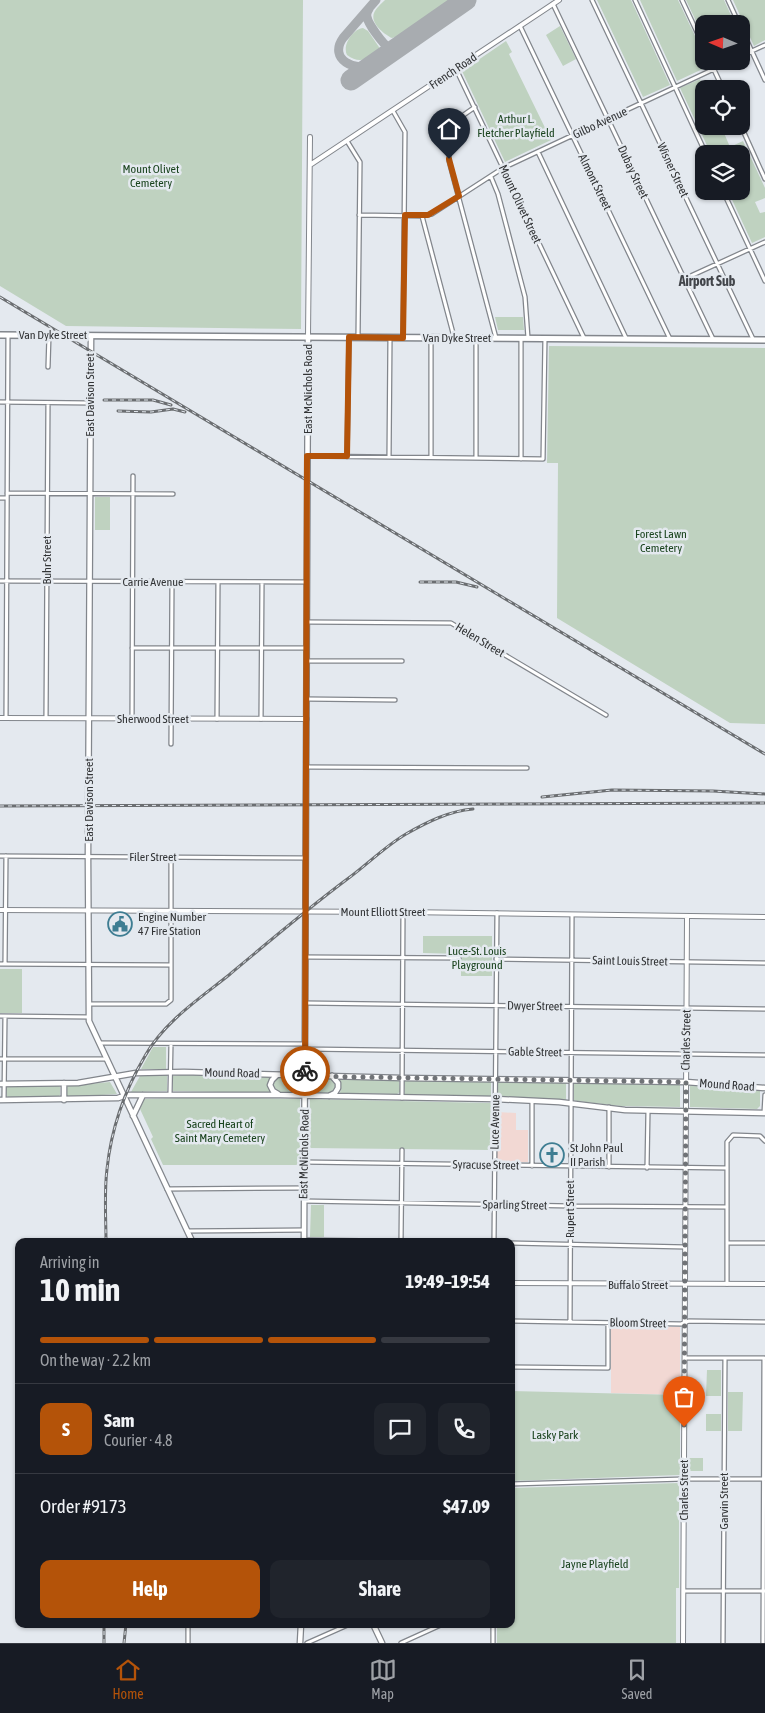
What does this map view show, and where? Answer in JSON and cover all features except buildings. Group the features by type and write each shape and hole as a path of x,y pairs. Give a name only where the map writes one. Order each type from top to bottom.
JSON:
{"main road":[{"name":"Van Dyke Street","path":"0,335 765,340"},
{"name":"East Davison Street","path":"91,336 89,1017 91,1026 190,1238"},
{"name":"East McNichols Road","path":"304,1238 308,337"},
{"name":"Mound Road","path":"2,1084 84,1082 136,1073 170,1073 686,1082 765,1088"},
{"path":"278,1075 272,1080 270,1085 273,1091 280,1095"},
{"path":"328,1096 338,1088 336,1079 331,1076"},
{"path":"64,1083 64,1100"},
{"name":"Mound Road","path":"2,1100 64,1100 170,1094 280,1095 532,1100 625,1110 765,1113"},
{"path":"134,1116 143,1095"},
{"path":"300,1643 301,1628"},
{"path":"375,1628 382,1643"}],"street":[{"name":"French Road","path":"312,160 347,141 559,0"},
{"name":"Wisner Street","path":"592,0 754,340"},
{"path":"635,0 702,145"},
{"path":"682,0 695,28"},
{"path":"728,0 735,15"},
{"name":"Dubay Street","path":"553,4 713,340"},
{"name":"Almont Street","path":"520,26 670,339"},
{"path":"752,52 765,46"},
{"path":"750,48 765,80"},
{"name":"Mount Olivet Street","path":"456,69 584,339"},
{"name":"Gilbo Avenue","path":"360,215 422,216 432,214 503,168 712,70"},
{"path":"475,107 451,124 449,161 496,338"},
{"path":"393,111 406,132 403,338"},
{"path":"744,135 765,179"},
{"name":"East McNichols Road","path":"308,337 310,165 312,160 310,137"},
{"path":"347,141 360,162 358,337"},
{"path":"538,152 627,339"},
{"path":"491,176 498,194 525,297 528,338"},
{"path":"727,200 765,281"},
{"path":"422,216 454,338"},
{"path":"684,279 765,242"},
{"path":"6,718 8,335"},
{"path":"48,367 49,335"},
{"path":"347,456 349,337"},
{"path":"388,457 390,338"},
{"path":"431,338 431,457"},
{"path":"476,338 476,458"},
{"path":"520,459 521,338"},
{"path":"307,456 542,459 544,456 545,338"},
{"path":"0,402 90,403"},
{"name":"Buhr Street","path":"46,718 48,403"},
{"path":"132,719 133,476"},
{"path":"7,494 173,494"},
{"path":"0,498 7,498"},
{"name":"Carrie Avenue","path":"0,581 307,582"},
{"path":"171,744 172,582"},
{"path":"217,719 218,582"},
{"path":"261,719 262,582"},
{"name":"Helen Street","path":"307,622 451,623 606,715"},
{"path":"132,648 307,648"},
{"path":"307,661 402,661"},
{"path":"307,699 395,700"},
{"name":"Sherwood Street","path":"0,718 307,719"},
{"path":"307,767 528,768"},
{"name":"Filer Street","path":"0,856 306,858"},
{"path":"5,964 3,910 6,856"},
{"path":"89,1004 154,1005 168,1004 171,1000 171,857"},
{"name":"Mount Elliott Street","path":"3,910 403,912 765,917"},
{"path":"402,1098 403,912"},
{"name":"Luce Avenue","path":"494,1238 497,913"},
{"name":"Rupert Street","path":"570,1322 572,915"},
{"name":"Charles Street","path":"684,1643 687,916"},
{"path":"305,957 459,958"},
{"name":"Saint Louis Street","path":"496,959 765,963"},
{"path":"0,964 171,965"},
{"name":"Dwyer Street","path":"306,1003 765,1009"},
{"path":"0,1016 89,1017"},
{"path":"2,1100 5,1016"},
{"name":"Gable Street","path":"100,1043 402,1050 765,1055"},
{"path":"170,1094 171,1044"},
{"path":"2,1059 107,1059"},
{"path":"765,1095 765,1113"},
{"path":"532,1100 532,1166"},
{"path":"609,1107 609,1167"},
{"path":"648,1110 648,1168"},
{"path":"727,1284 727,1142 733,1135 760,1136 765,1141"},
{"path":"401,1238 402,1150"},
{"name":"Syracuse Street","path":"304,1162 727,1168"},
{"path":"168,1189 304,1188"},
{"name":"Sparling Street","path":"304,1201 727,1207"},
{"path":"187,1231 304,1230"},
{"path":"515,1243 685,1247"},
{"path":"727,1243 765,1243"},
{"name":"Buffalo Street","path":"515,1283 765,1284"},
{"name":"Bloom Street","path":"515,1321 608,1323 765,1322"},
{"path":"515,1367 608,1368 608,1323"},
{"path":"685,1358 764,1358 764,1591 762,1643"},
{"name":"Garvin Street","path":"724,1643 725,1358"},
{"path":"515,1484 684,1479 764,1479"},
{"path":"684,1591 764,1591"},
{"path":"188,1628 188,1643"},
{"path":"307,1643 341,1628"},
{"path":"401,1643 434,1628"},
{"path":"493,1628 493,1643"}],"shaded area":[{"path":"497,1112 516,1113 516,1130 528,1130 528,1162 497,1162"},
{"path":"611,1326 680,1327 680,1395 611,1393"}],"green space":[{"name":"Mount Olivet Cemetery","path":"0,0 303,0 301,329 66,326 0,286"},
{"path":"385,0 454,0 405,34 392,38 378,28 373,17 376,9"},
{"path":"597,0 631,0 670,85 643,97"},
{"path":"640,0 678,0 695,36 695,70 700,70 677,81"},
{"path":"686,0 724,0 731,15 695,15 695,19"},
{"path":"733,0 765,0 765,40 754,46 750,37 750,15 740,15"},
{"path":"560,26 576,59 563,66 546,35"},
{"path":"363,28 368,31 381,50 369,58 356,60 347,55 347,42 352,34"},
{"name":"Arthur L. Fletcher Playfield","path":"506,41 512,52 509,54 551,140 505,162 462,71"},
{"path":"695,81 695,120 680,88"},
{"path":"702,135 725,135 729,145 707,145"},
{"path":"743,141 745,145 734,145"},
{"path":"750,156 765,188 765,198 755,202 760,213 765,212 765,237 752,243 732,200 750,200"},
{"path":"495,317 523,317 524,330 498,330"},
{"name":"Forest Lawn Cemetery","path":"549,346 765,348 765,724 730,723 557,618 558,463 547,463"},
{"path":"95,497 110,497 110,530 95,530"},
{"name":"Luce-St. Louis Playground","path":"423,936 492,936 492,976 461,976 461,954 423,953"},
{"path":"0,969 22,969 22,1013 0,1013"},
{"path":"153,1047 166,1047 166,1069 141,1069"},
{"path":"187,1074 270,1076 271,1093 173,1091 173,1076"},
{"path":"167,1075 167,1091 131,1092 140,1076"},
{"path":"276,1077 300,1077 300,1092 279,1092 275,1090 273,1084"},
{"path":"331,1077 337,1085 335,1091 331,1093 310,1092 310,1078"},
{"path":"338,1077 399,1080 400,1092 397,1094 340,1093 341,1084"},
{"path":"407,1079 491,1081 491,1098 405,1094 404,1081"},
{"path":"110,1082 117,1094 69,1097 66,1095 66,1087 68,1086"},
{"path":"498,1082 566,1082 566,1100 498,1098"},
{"path":"574,1083 680,1084 680,1107 621,1106 577,1101 574,1100"},
{"path":"9,1085 58,1085 60,1087 60,1095 58,1097 8,1097 6,1088"},
{"path":"690,1086 760,1089 760,1106 757,1109 690,1107"},
{"name":"Sacred Heart of Saint Mary Cemetery","path":"212,1097 300,1099 300,1165 163,1165 140,1109 144,1099"},
{"path":"310,1099 491,1103 490,1150 309,1148"},
{"path":"311,1205 324,1205 324,1237 310,1237"},
{"path":"707,1370 721,1370 721,1396 706,1396"},
{"name":"Lasky Park","path":"515,1391 680,1395 680,1475 515,1481"},
{"path":"728,1392 743,1392 742,1431 728,1431"},
{"path":"706,1414 721,1414 721,1431 706,1431"},
{"path":"689,1458 703,1458 703,1471 689,1471"},
{"name":"Jayne Playfield","path":"679,1483 679,1588 676,1588 676,1643 497,1643 497,1628 515,1628 515,1488"}],"taxiway":[{"path":"374,64 359,67 346,62 341,58 339,46 343,38 376,0"},
{"path":"369,9 367,14 368,20 386,46 389,48 399,47"}],"runway":[{"path":"351,80 466,0"}],"railway":[{"path":"0,297 765,754"},
{"path":"104,400 153,400 171,405"},
{"path":"118,411 151,412 173,409 185,412"},
{"path":"420,582 456,582 477,587"},
{"path":"542,797 612,790 713,791 765,794"},
{"path":"0,806 765,803"},
{"path":"106,1238 106,1178 109,1154 116,1125 131,1083 145,1056 162,1032 194,1002 398,839 438,818 455,812 473,809"},
{"path":"104,1628 104,1643"},
{"path":"124,1643 126,1628"}],"way so far":[{"path":"305,1071 305,1076 686,1082 684,1427"}],"place":[{"name":"Engine Number 47 Fire Station","path":"120,924"},
{"name":"St John Paul II Parish","path":"552,1155"}],"district":[{"name":"Airport Sub","path":"707,281"}],"route":[{"path":"305,1071 307,456 347,456 349,337 403,338 405,215 422,216 432,214 459,196 449,159"}]}
